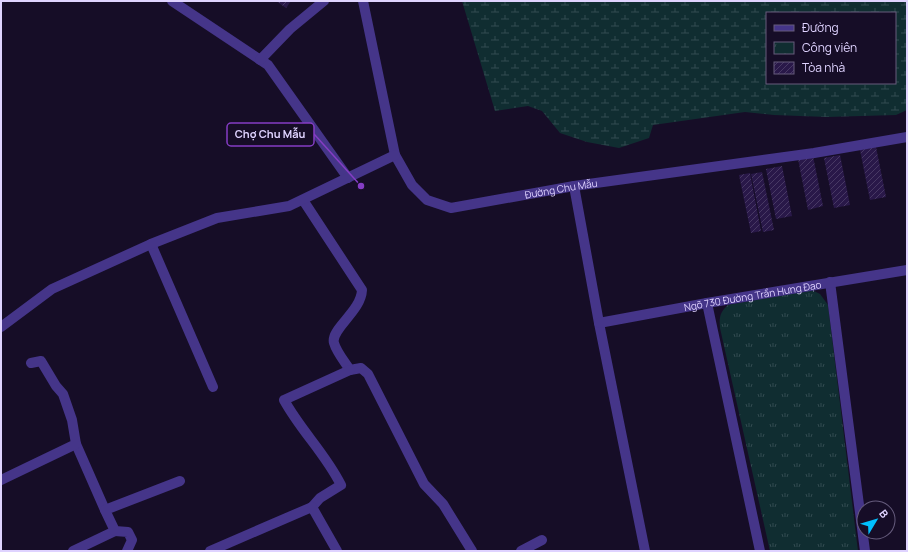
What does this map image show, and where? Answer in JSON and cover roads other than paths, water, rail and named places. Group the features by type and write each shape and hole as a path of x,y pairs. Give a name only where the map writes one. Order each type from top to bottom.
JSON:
{"street":[{"path":"172,1 268,65 348,178"},
{"path":"260,60 290,29 324,1"},
{"name":"Đường Chu Mẫu","path":"363,1 395,155 412,185 427,200 451,208 574,186 814,153 907,137"},
{"path":"1,327 52,289 151,244 217,218 289,206 395,155"},
{"path":"574,186 599,323 645,551"},
{"path":"302,200 362,290 361,299 357,306 334,333 334,342 350,370"},
{"path":"151,244 213,387"},
{"name":"Ngõ 730 Đường Trần Hưng Đạo","path":"599,323 707,303 907,270"},
{"path":"830,282 865,551"},
{"path":"707,303 760,551"},
{"path":"31,362 41,361 56,386 63,394 72,420 76,444 115,531"},
{"path":"210,551 228,547 312,507 320,498 341,485 331,465 293,418 284,400 350,370 361,368 368,374 424,484 443,504 472,551"},
{"path":"1,480 76,444"},
{"path":"105,510 180,481"},
{"path":"312,507 337,551"},
{"path":"73,551 115,531 128,532 132,540 126,551"},
{"path":"521,551 542,540"}],"place":[{"name":"Chợ Chu Mẫu","path":"361,186"}]}
